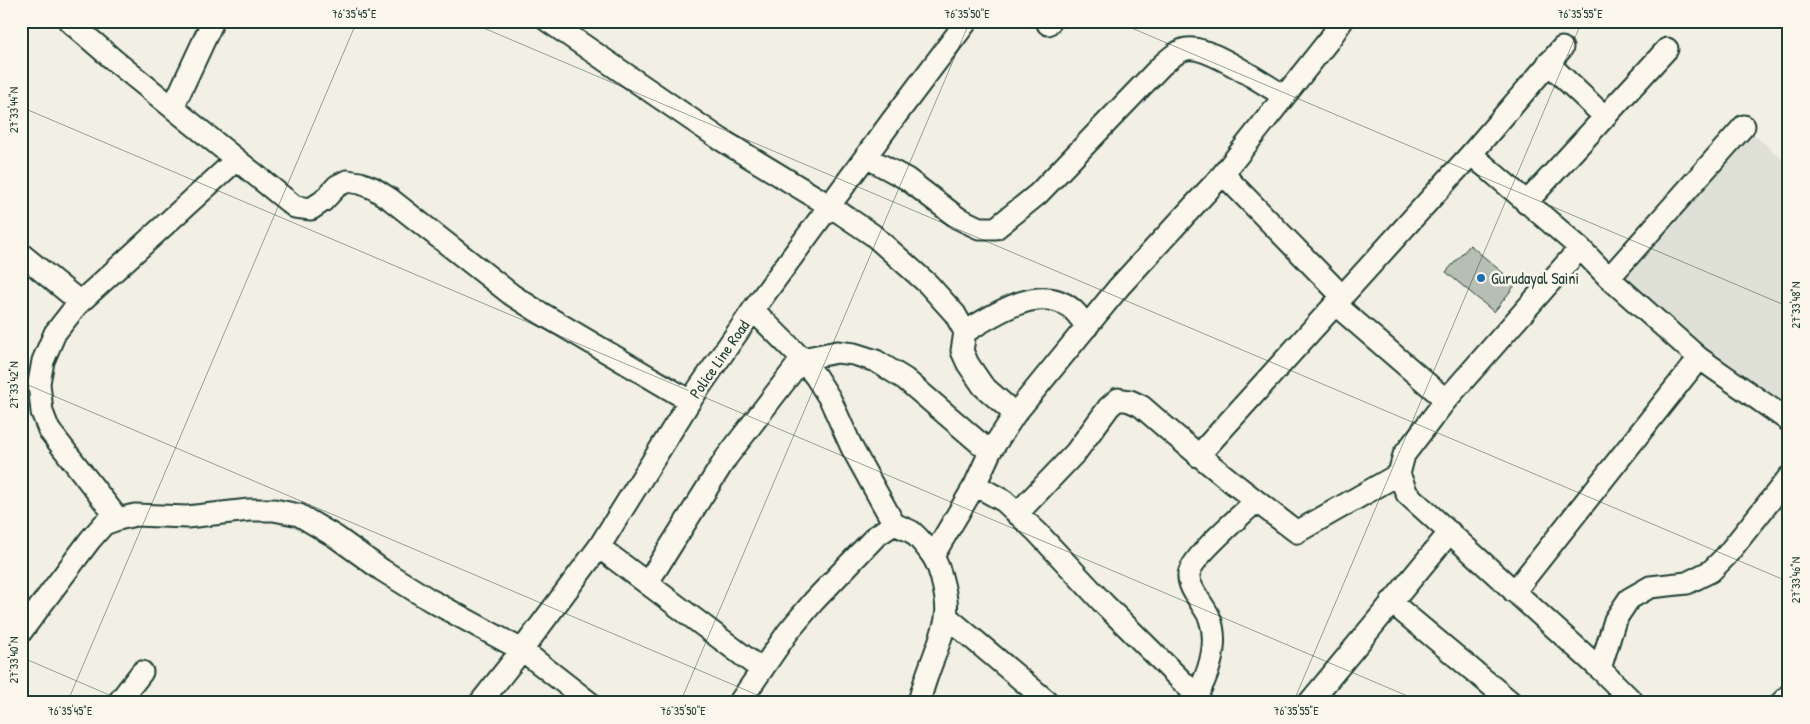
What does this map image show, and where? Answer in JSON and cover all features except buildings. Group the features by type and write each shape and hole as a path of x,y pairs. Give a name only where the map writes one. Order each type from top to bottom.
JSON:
{"street":[{"path":"69,21 115,61 295,207 310,209 323,201 337,186 347,181 373,188 534,310 690,401"},
{"path":"173,107 213,21"},
{"path":"548,21 720,139 830,206 873,235 928,284 955,314 965,332 962,351 968,364 983,386 1015,414"},
{"name":"Police Line Road","path":"480,703 599,547 690,401 753,310 967,21"},
{"path":"933,556 975,485 990,452 1015,414 1119,287 1223,174 1342,21"},
{"path":"866,157 890,168 907,179 958,218 979,228 996,228 1038,194 1162,66 1173,56 1187,48 1204,51 1220,58 1284,96"},
{"path":"1526,203 1667,49"},
{"path":"1198,456 1471,154 1555,55 1604,117"},
{"path":"1609,278 1744,126"},
{"path":"1471,154 1580,248 1609,278 1699,358 1789,421"},
{"path":"118,518 49,430 42,412 39,383 43,361 55,333 80,302 236,160"},
{"path":"1223,174 1339,301 1446,400"},
{"path":"1580,248 1446,400 1404,455 1399,474 1407,494 1600,669 1633,702"},
{"path":"21,254 80,302"},
{"path":"965,332 1016,304 1045,298 1058,301 1072,308 1087,327"},
{"path":"753,310 802,359 830,399 852,448 894,524 911,532 933,556 942,582 946,616 918,703"},
{"path":"648,582 726,458 802,359 836,352 854,354 876,361 905,379 990,452"},
{"path":"1514,592 1699,358"},
{"path":"1017,514 1076,452 1108,407 1118,399 1130,400 1141,406 1198,456 1255,502 1297,532 1399,474"},
{"path":"1600,669 1615,620 1629,599 1650,587 1687,583 1710,571 1726,556 1789,477"},
{"path":"975,485 1004,501 1037,532 1195,699 1212,658 1214,639 1210,619 1191,586 1189,575 1194,564 1207,548 1255,502"},
{"path":"21,632 104,524 118,518 134,515 187,517 249,510 274,510 300,514 430,600 522,650 590,703"},
{"path":"739,703 788,632 814,601 876,536 894,524"},
{"path":"1309,703 1450,532"},
{"path":"599,547 648,582 762,670"},
{"path":"1391,602 1512,703"},
{"path":"946,616 1049,703"},
{"path":"118,703 142,672"},
{"path":"1781,703 1789,695"}],"shaded area":[{"path":"1744,126 1789,165 1789,438 1609,278"}],"place":[{"name":"Gurudayal Saini","path":"1481,278"}]}
